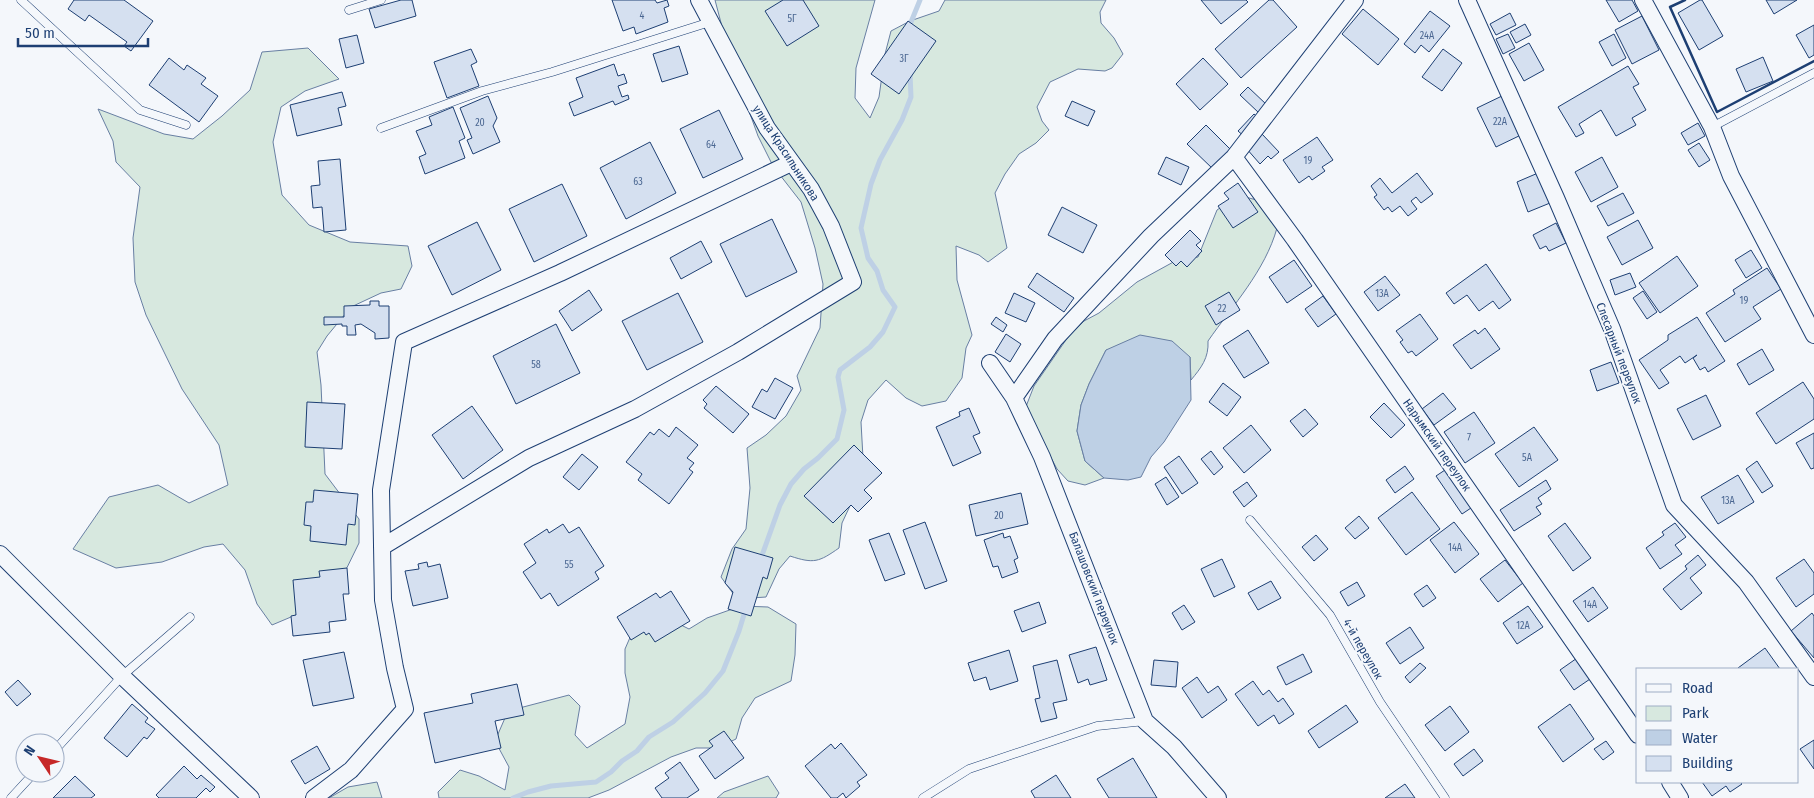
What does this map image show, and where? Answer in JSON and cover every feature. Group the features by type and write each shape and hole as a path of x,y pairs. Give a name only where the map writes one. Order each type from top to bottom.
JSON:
{"street":[{"name":"улица Красильникова","path":"382,547 529,458 634,409 738,352 853,282 831,226 811,189 767,128 699,0"},
{"path":"1014,398 1055,339 1152,236 1234,157 1355,0"},
{"name":"Слесарный переулок","path":"1468,0 1612,329 1674,505 1746,582 1814,677"},
{"path":"1643,0 1712,127 1731,176 1814,335"},
{"name":"Нарымский переулок","path":"1234,157 1294,240 1636,732"},
{"path":"314,798 351,770 405,708 395,668 383,600 381,490 404,342 560,273 790,162"},
{"name":"Балашовский переулок","path":"990,363 1014,398 1042,457 1146,721 1174,747 1218,798"},
{"path":"0,554 122,676 251,798"},
{"path":"1671,783 1680,798"}],"lane":[{"path":"21,0 140,110 186,125"},
{"path":"349,10 381,0"},
{"path":"382,128 482,92 710,22"},
{"path":"1712,127 1814,73"},
{"name":"4-й переулок","path":"1250,520 1330,615 1380,702 1444,798"},
{"path":"65,739 122,676 190,617"},
{"path":"923,798 969,769 1097,726 1146,721"},
{"path":"11,798 25,783"}],"green space":[{"path":"715,0 875,0 856,68 855,98 870,118 879,97 885,54 891,31 910,21 939,11 945,0 1106,0 1100,12 1101,23 1114,38 1123,54 1112,68 1105,71 1078,69 1050,82 1037,107 1042,121 1049,130 1036,143 1019,154 995,193 1007,248 988,262 979,255 956,246 957,280 972,335 966,348 962,378 946,401 922,406 906,398 886,380 868,400 861,422 864,476 842,523 839,548 821,559 811,561 790,556 779,569 766,597 737,599 721,577 732,549 746,529 750,488 747,448 766,435 786,416 801,390 797,376 820,328 823,284 815,248 801,202 773,166 758,136 731,61"},
{"path":"308,48 339,79 305,91 281,107 273,142 282,195 309,225 350,242 408,246 412,266 401,289 381,293 351,307 327,336 317,352 321,385 325,474 359,519 359,543 338,586 317,606 272,625 257,604 245,570 223,544 204,547 162,562 116,568 73,549 109,497 158,485 189,503 228,485 219,445 182,389 146,315 135,282 133,238 140,187 116,162 113,141 98,109 164,134 193,139 250,90 262,52"},
{"path":"1238,195 1264,202 1277,228 1265,259 1238,301 1208,341 1206,358 1201,367 1191,380 1190,357 1106,350 1081,405 1077,431 1085,461 1104,478 1085,485 1068,481 1057,469 1025,409 1034,386 1068,337 1084,321 1099,313 1137,282 1177,260 1198,257 1217,210"},
{"path":"741,606 768,607 796,624 795,655 791,681 755,698 742,718 736,739 717,748 696,748 671,757 609,790 588,798 439,798 438,792 460,770 479,776 505,790 509,767 495,741 508,711 569,695 580,706 575,735 587,748 625,724 630,697 625,673 625,649 635,626 659,614 689,629 707,618"},
{"path":"768,776 779,793 776,798 717,798 724,792"},
{"path":"377,782 382,798 329,798 348,787"}],"water":[{"path":"1140,335 1172,341 1190,357 1191,400 1164,442 1151,457 1141,477 1128,480 1104,478 1085,461 1077,431 1081,405 1106,350"}],"building":[{"path":"74,0 124,0 153,21 131,51 124,46 127,42 89,15 85,21 68,9"},
{"path":"401,0 412,0 416,16 375,28 369,9"},
{"path":"612,0 655,0 657,3 667,0 669,6 664,8 668,22 636,34 634,27 623,31"},
{"path":"783,0 803,0 819,26 787,46 765,11"},
{"path":"1201,0 1246,0 1248,2 1221,24"},
{"path":"1269,0 1273,0 1297,27 1241,78 1215,49"},
{"path":"1606,0 1632,0 1638,11 1619,22"},
{"path":"1702,0 1723,36 1699,50 1678,13"},
{"path":"1766,0 1797,0 1774,14"},
{"path":"1363,9 1399,39 1378,65 1342,34"},
{"path":"1430,11 1450,26 1429,52 1421,45 1415,53 1404,44"},
{"path":"1510,13 1516,25 1496,35 1490,24"},
{"path":"1642,16 1659,50 1632,64 1615,30"},
{"path":"908,21 936,41 899,94 871,74"},
{"path":"1525,24 1531,35 1516,43 1510,32"},
{"path":"1814,25 1814,55 1809,58 1796,35"},
{"path":"1508,34 1515,48 1503,54 1496,39"},
{"path":"1614,34 1626,58 1612,66 1599,42"},
{"path":"357,35 364,63 346,68 339,39"},
{"path":"1529,43 1544,70 1524,81 1509,54"},
{"path":"679,46 688,74 662,82 653,54"},
{"path":"471,49 477,62 471,65 479,86 447,98 434,62"},
{"path":"1443,49 1462,63 1442,91 1422,77"},
{"path":"1763,57 1773,81 1746,92 1736,69"},
{"path":"169,58 184,70 187,65 206,78 201,84 218,96 199,122 149,85"},
{"path":"1203,58 1228,84 1200,110 1176,84"},
{"path":"614,64 618,76 624,74 627,83 618,86 622,97 628,95 629,99 615,105 613,101 574,116 569,103 583,97 576,78"},
{"path":"1628,66 1639,84 1633,87 1646,110 1632,118 1636,125 1616,136 1601,110 1579,124 1584,133 1576,137 1558,107"},
{"path":"1248,87 1267,105 1259,113 1240,95"},
{"path":"342,92 346,106 338,108 342,125 297,136 290,105"},
{"path":"1504,95 1523,134 1496,147 1477,108"},
{"path":"488,96 497,118 493,126 500,142 473,154 467,140 472,138 460,108"},
{"path":"1072,101 1095,111 1088,126 1065,116"},
{"path":"453,107 465,138 459,141 465,158 425,174 419,157 426,154 416,131 432,125 429,117"},
{"path":"719,110 743,159 703,178 680,129"},
{"path":"1254,114 1261,120 1246,138 1238,131"},
{"path":"1698,123 1705,136 1688,145 1681,133"},
{"path":"1206,125 1232,151 1214,170 1187,144"},
{"path":"1262,134 1279,152 1271,159 1268,156 1260,164 1246,148"},
{"path":"1317,137 1333,160 1322,167 1325,171 1312,180 1309,176 1299,183 1283,160"},
{"path":"650,142 676,193 626,219 600,168"},
{"path":"1699,143 1710,160 1699,167 1688,150"},
{"path":"1166,157 1189,167 1181,185 1158,174"},
{"path":"1602,157 1618,187 1591,202 1575,172"},
{"path":"340,159 346,230 324,232 322,207 313,208 311,186 320,185 318,161"},
{"path":"1417,173 1433,194 1421,203 1416,197 1411,201 1417,209 1408,216 1400,206 1392,212 1388,207 1384,210 1374,197 1377,195 1371,186 1380,178 1392,193"},
{"path":"1538,173 1550,203 1528,212 1517,182"},
{"path":"1238,183 1258,212 1233,228 1218,206 1229,199 1224,193"},
{"path":"562,184 587,236 534,262 509,209"},
{"path":"1623,193 1634,213 1608,226 1597,206"},
{"path":"1062,207 1097,225 1083,253 1048,235"},
{"path":"772,219 797,272 746,297 720,244"},
{"path":"1638,220 1653,248 1622,265 1607,237"},
{"path":"477,222 501,270 452,295 428,246"},
{"path":"1556,223 1566,243 1549,251 1546,246 1540,249 1533,235"},
{"path":"1190,230 1201,241 1196,245 1202,251 1187,267 1181,261 1176,266 1165,255"},
{"path":"701,241 712,262 681,279 670,258"},
{"path":"1751,250 1762,268 1746,278 1735,260"},
{"path":"1677,256 1698,286 1660,313 1639,283"},
{"path":"1294,260 1312,286 1287,303 1269,277"},
{"path":"1486,264 1511,300 1499,309 1493,301 1479,311 1467,295 1454,304 1446,293"},
{"path":"1767,268 1781,289 1753,307 1761,319 1725,342 1706,313 1735,294 1733,290"},
{"path":"1037,273 1074,298 1064,312 1028,287"},
{"path":"1630,273 1636,287 1615,295 1610,280"},
{"path":"1385,276 1400,295 1378,311 1364,292"},
{"path":"589,290 602,310 572,331 559,311"},
{"path":"1643,291 1657,312 1647,319 1633,298"},
{"path":"1229,292 1240,310 1216,325 1205,306"},
{"path":"678,293 703,342 647,370 622,321"},
{"path":"1014,293 1035,303 1026,322 1005,313"},
{"path":"1323,296 1336,314 1318,327 1305,309"},
{"path":"370,301 379,301 379,306 389,306 389,338 375,339 375,333 361,324 355,325 356,335 347,335 347,326 342,326 342,324 324,325 324,317 344,317 344,306 370,305"},
{"path":"1420,314 1438,339 1416,356 1412,351 1408,353 1400,342 1403,340 1396,331"},
{"path":"996,317 1007,325 1003,332 991,324"},
{"path":"1697,317 1725,361 1708,372 1705,367 1700,370 1693,358 1697,355 1685,363 1680,356 1660,370 1669,383 1659,389 1639,360 1668,340 1668,335"},
{"path":"556,324 580,373 516,404 493,356"},
{"path":"1485,328 1500,349 1471,369 1453,345 1475,330 1478,334"},
{"path":"1248,330 1269,363 1244,378 1223,346"},
{"path":"1006,334 1021,344 1010,362 995,352"},
{"path":"1762,349 1774,370 1749,385 1737,364"},
{"path":"1611,362 1619,383 1597,391 1590,370"},
{"path":"775,378 793,388 775,419 752,407 762,389 767,392"},
{"path":"1803,382 1814,399 1814,419 1776,444 1756,413"},
{"path":"1223,383 1241,397 1227,416 1209,402"},
{"path":"716,386 749,414 733,433 704,408 707,404 703,400"},
{"path":"1443,393 1456,409 1434,425 1422,409"},
{"path":"1706,395 1721,426 1693,440 1677,409"},
{"path":"307,402 345,404 342,449 305,447"},
{"path":"1384,403 1405,425 1391,438 1370,417"},
{"path":"472,406 503,450 463,479 432,435"},
{"path":"969,408 980,433 973,436 981,453 953,466 936,427 960,416 959,412"},
{"path":"1305,409 1318,424 1303,437 1290,421"},
{"path":"1474,412 1495,443 1465,463 1444,432"},
{"path":"1251,425 1271,450 1244,473 1223,448"},
{"path":"676,427 698,445 687,458 694,463 689,469 693,472 669,504 638,480 642,474 626,462 650,432 654,435 659,429 669,437"},
{"path":"1534,427 1558,460 1519,487 1495,454"},
{"path":"1814,433 1814,468 1811,469 1796,443"},
{"path":"854,445 882,473 864,490 872,498 858,512 851,505 833,523 804,496"},
{"path":"1211,451 1223,467 1214,475 1201,459"},
{"path":"582,454 598,467 579,490 563,477"},
{"path":"1179,456 1198,483 1182,494 1164,467"},
{"path":"1757,461 1773,486 1762,493 1746,469"},
{"path":"1405,466 1414,479 1395,493 1386,480"},
{"path":"1448,468 1474,506 1462,514 1436,476"},
{"path":"1738,475 1754,502 1718,524 1701,497"},
{"path":"1166,477 1179,497 1167,505 1155,484"},
{"path":"1546,480 1551,489 1538,498 1542,504 1536,507 1541,514 1514,531 1500,510"},
{"path":"1247,482 1257,496 1244,507 1233,492"},
{"path":"314,490 358,494 355,525 348,524 346,545 310,541 311,526 304,525 306,502 313,502"},
{"path":"1412,492 1440,529 1406,555 1378,518"},
{"path":"1021,493 1028,524 976,536 969,505"},
{"path":"1359,516 1369,528 1355,539 1345,528"},
{"path":"925,522 947,581 925,589 903,530"},
{"path":"1454,522 1479,554 1455,573 1430,540"},
{"path":"1565,523 1591,558 1573,571 1548,536"},
{"path":"1675,523 1686,537 1675,545 1682,554 1660,569 1646,548 1664,535 1662,532"},
{"path":"563,524 569,533 579,527 604,566 595,572 599,579 558,606 550,593 541,599 523,572 536,563 524,544 547,529 549,533"},
{"path":"889,533 905,574 885,581 869,540"},
{"path":"1003,533 1004,538 1010,536 1018,558 1014,560 1018,572 1002,578 998,566 993,567 984,540"},
{"path":"1316,535 1328,549 1314,561 1302,547"},
{"path":"735,547 773,558 767,579 763,577 751,616 728,609 733,592 725,583"},
{"path":"1698,555 1706,565 1690,578 1702,593 1681,610 1663,589 1687,569 1685,566"},
{"path":"1222,559 1235,587 1214,597 1201,569"},
{"path":"1804,559 1814,573 1814,594 1796,607 1776,578"},
{"path":"1505,560 1523,583 1498,602 1480,579"},
{"path":"427,562 428,567 440,564 448,598 413,606 405,571 419,569 418,564"},
{"path":"347,568 349,594 343,594 346,620 329,622 330,632 293,636 291,616 296,615 293,580 320,577 319,571"},
{"path":"1271,581 1281,598 1258,610 1248,593"},
{"path":"1357,582 1365,596 1348,606 1340,592"},
{"path":"1427,585 1436,598 1423,607 1414,594"},
{"path":"1593,587 1608,608 1588,622 1573,601"},
{"path":"671,591 690,621 655,642 649,633 646,635 644,632 631,640 617,617 656,593 660,598"},
{"path":"1039,602 1046,623 1022,632 1014,611"},
{"path":"1184,605 1195,622 1182,630 1172,613"},
{"path":"1528,606 1543,627 1517,644 1503,623"},
{"path":"1812,613 1814,616 1814,658 1791,631"},
{"path":"1410,627 1424,648 1400,664 1386,643"},
{"path":"1096,647 1107,680 1090,685 1088,679 1078,683 1069,655"},
{"path":"1765,648 1779,668 1738,668"},
{"path":"1009,650 1018,681 990,690 986,677 974,681 968,663"},
{"path":"344,652 354,698 313,706 303,660"},
{"path":"1303,654 1312,672 1286,685 1277,667"},
{"path":"1580,656 1593,677 1574,690 1560,670"},
{"path":"1057,660 1067,700 1053,703 1057,718 1041,722 1035,699 1040,698 1033,666"},
{"path":"1154,660 1178,662 1176,687 1151,685"},
{"path":"1420,663 1426,668 1410,683 1405,677"},
{"path":"1197,677 1208,693 1218,686 1227,700 1202,718 1182,688"},
{"path":"18,680 31,694 17,706 5,692"},
{"path":"1253,681 1263,695 1269,690 1278,702 1283,698 1294,714 1279,724 1274,715 1258,726 1235,694"},
{"path":"517,684 524,715 495,721 501,748 435,763 424,713 473,703 471,694"},
{"path":"132,704 148,718 145,722 155,729 147,739 144,737 127,757 104,738"},
{"path":"1570,704 1594,739 1563,762 1538,727"},
{"path":"1346,705 1358,722 1319,748 1308,731"},
{"path":"1450,706 1469,732 1445,751 1425,725"},
{"path":"724,731 744,758 715,779 699,756 713,746 709,741"},
{"path":"1814,740 1814,769 1800,749"},
{"path":"1606,741 1614,752 1603,760 1594,749"},
{"path":"841,743 867,775 857,782 860,786 846,798 843,793 837,798 831,798 805,766 831,744 835,749"},
{"path":"317,746 330,769 305,784 291,761"},
{"path":"1474,749 1483,761 1463,776 1454,764"},
{"path":"1133,758 1157,798 1109,798 1097,779"},
{"path":"680,762 699,790 687,798 662,798 655,788 669,778 665,773"},
{"path":"184,766 197,779 201,775 215,787 210,792 206,788 196,798 159,798 156,795"},
{"path":"1056,775 1071,798 1035,798 1031,791"},
{"path":"75,776 95,795 91,798 53,798"},
{"path":"1703,783 1742,784 1730,792 1726,786 1712,796"},
{"path":"1405,784 1415,798 1385,798"}],"waterway":[{"path":"909,27 920,0"},
{"path":"760,561 780,505 791,484 804,469 837,439 844,410 838,377 840,370 870,347 883,332 895,307 883,290 877,271 868,258 861,228 871,184 880,160 902,120 911,97 910,73"},
{"path":"513,798 551,786 596,782 637,751 649,737 673,722 705,693 723,671 746,608"}],"wall":[{"path":"1685,0 1670,7 1717,112 1814,61"}]}
